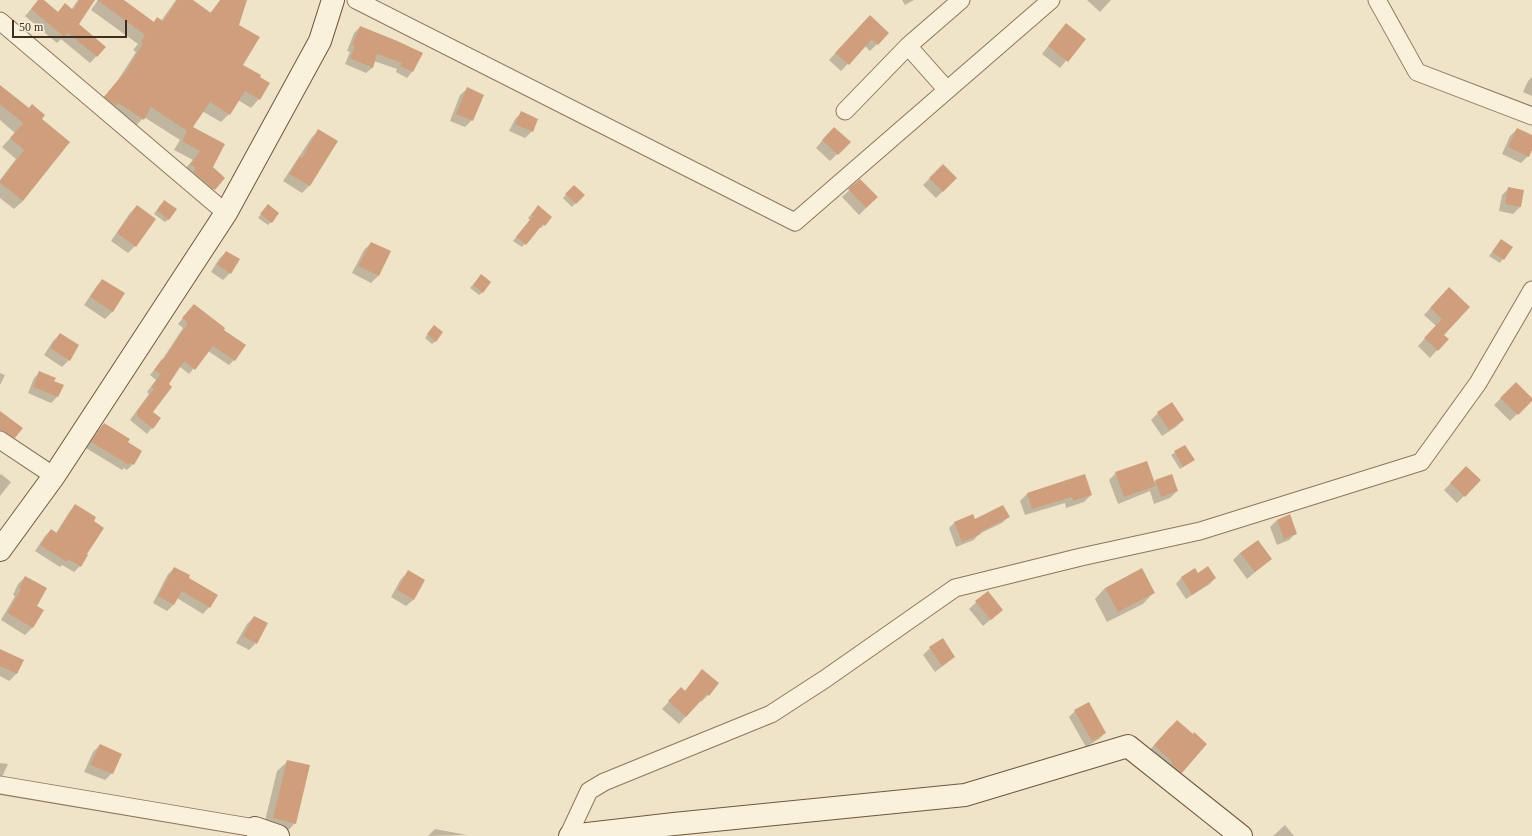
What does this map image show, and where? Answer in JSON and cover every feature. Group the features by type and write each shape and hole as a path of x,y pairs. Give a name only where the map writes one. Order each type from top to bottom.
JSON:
{"street":[{"path":"0,550 54,476 226,213 320,41 333,0"},
{"path":"356,0 795,222 1051,0"},
{"path":"845,111 908,46 961,0"},
{"path":"1377,0 1417,72 1532,116"},
{"path":"0,21 226,213"},
{"path":"908,46 947,90"},
{"path":"569,836 589,791 604,782 771,714 825,679 955,588 1081,557 1200,531 1421,462 1478,383 1532,290"},
{"path":"0,440 54,476"},
{"path":"569,836 965,795 1128,746 1241,836"},
{"path":"0,785 255,828 278,836"}],"building":[{"path":"38,0 44,0 58,12 65,3 73,10 79,0 95,0 79,24 106,47 97,57 68,33 64,37 31,9"},
{"path":"97,0 124,0 154,22 157,17 163,21 177,0 193,0 211,13 220,0 247,0 239,25 260,37 243,65 261,75 260,77 270,83 260,100 245,91 230,115 210,102 193,127 225,144 213,167 225,178 215,190 193,172 196,168 190,164 200,151 182,141 187,131 151,107 144,120 118,103 116,106 104,97 126,71 143,43 141,41 145,35"},
{"path":"870,15 889,33 878,45 872,39 849,65 835,53"},
{"path":"1066,23 1086,39 1068,62 1048,46"},
{"path":"360,26 423,53 413,72 400,66 402,63 377,54 373,68 350,58 355,46 352,45"},
{"path":"0,85 29,108 32,104 45,115 42,119 70,142 23,201 0,183 24,150 10,138 23,123 0,104"},
{"path":"467,87 484,95 473,121 456,114"},
{"path":"521,111 538,119 533,132 515,124"},
{"path":"834,127 851,142 838,155 822,140"},
{"path":"1517,128 1532,135 1532,150 1529,157 1508,147"},
{"path":"318,129 338,141 310,186 289,174 300,156 302,158"},
{"path":"943,164 957,178 943,192 929,178"},
{"path":"860,179 878,197 866,208 848,189"},
{"path":"574,185 585,195 576,204 565,194"},
{"path":"1508,187 1524,190 1521,207 1505,204"},
{"path":"164,200 177,209 169,220 157,211"},
{"path":"268,204 279,213 272,223 260,214"},
{"path":"137,205 156,219 136,247 117,233"},
{"path":"538,205 552,217 545,226 543,224 526,245 516,237 533,216 531,215"},
{"path":"1501,239 1513,247 1504,260 1492,252"},
{"path":"371,242 391,251 379,276 358,266"},
{"path":"226,251 240,259 231,274 217,265"},
{"path":"481,274 491,282 483,293 473,285"},
{"path":"102,279 125,293 113,312 90,297"},
{"path":"1449,287 1470,307 1444,335 1449,339 1438,351 1424,338 1442,319 1430,308"},
{"path":"194,304 225,328 224,330 246,345 235,361 213,346 195,370 185,362 182,364 169,384 172,387 153,412 161,418 153,429 137,416 137,411 154,389 151,387 161,374 154,370 162,359 163,360 188,323 182,318"},
{"path":"434,325 443,332 436,342 427,334"},
{"path":"60,333 79,345 70,361 50,348"},
{"path":"39,371 56,378 54,381 64,385 58,397 33,387"},
{"path":"1516,382 1532,398 1532,401 1518,415 1500,398"},
{"path":"1172,402 1184,420 1169,430 1157,412"},
{"path":"0,411 23,428 15,438 0,430"},
{"path":"104,423 130,439 128,442 142,451 134,465 130,463 129,465 91,442"},
{"path":"1185,445 1195,460 1183,467 1174,451"},
{"path":"1147,461 1156,486 1124,497 1115,472"},
{"path":"1466,466 1481,480 1465,497 1450,483"},
{"path":"1085,474 1092,495 1073,501 1072,497 1032,509 1027,493"},
{"path":"1172,474 1178,491 1161,497 1155,480"},
{"path":"75,504 96,517 94,521 104,528 87,554 88,555 81,567 68,559 67,562 40,545 51,529 57,533"},
{"path":"1003,505 1010,517 980,532 981,534 962,542 954,522 973,514 975,519"},
{"path":"1290,514 1297,534 1284,539 1277,520"},
{"path":"1258,540 1272,559 1255,572 1240,553"},
{"path":"1208,566 1216,578 1192,595 1181,577 1195,568 1198,573"},
{"path":"174,567 190,575 189,578 218,595 210,608 182,591 174,605 158,596"},
{"path":"1142,568 1155,593 1118,612 1105,588"},
{"path":"408,570 425,580 414,600 397,590"},
{"path":"25,576 47,588 37,606 44,610 33,628 7,613 21,589 19,588"},
{"path":"988,591 1003,610 991,620 975,601"},
{"path":"254,616 268,623 257,644 243,636"},
{"path":"943,638 955,657 942,666 929,647"},
{"path":"0,649 24,660 17,674 0,666"},
{"path":"702,669 719,683 709,696 707,694 686,717 668,701 681,687 685,691"},
{"path":"1089,702 1106,733 1092,741 1074,710"},
{"path":"1177,720 1193,734 1194,732 1207,744 1182,773 1171,764 1173,763 1154,745"},
{"path":"100,744 122,754 113,774 90,765"},
{"path":"287,760 310,765 296,824 273,818"}]}
